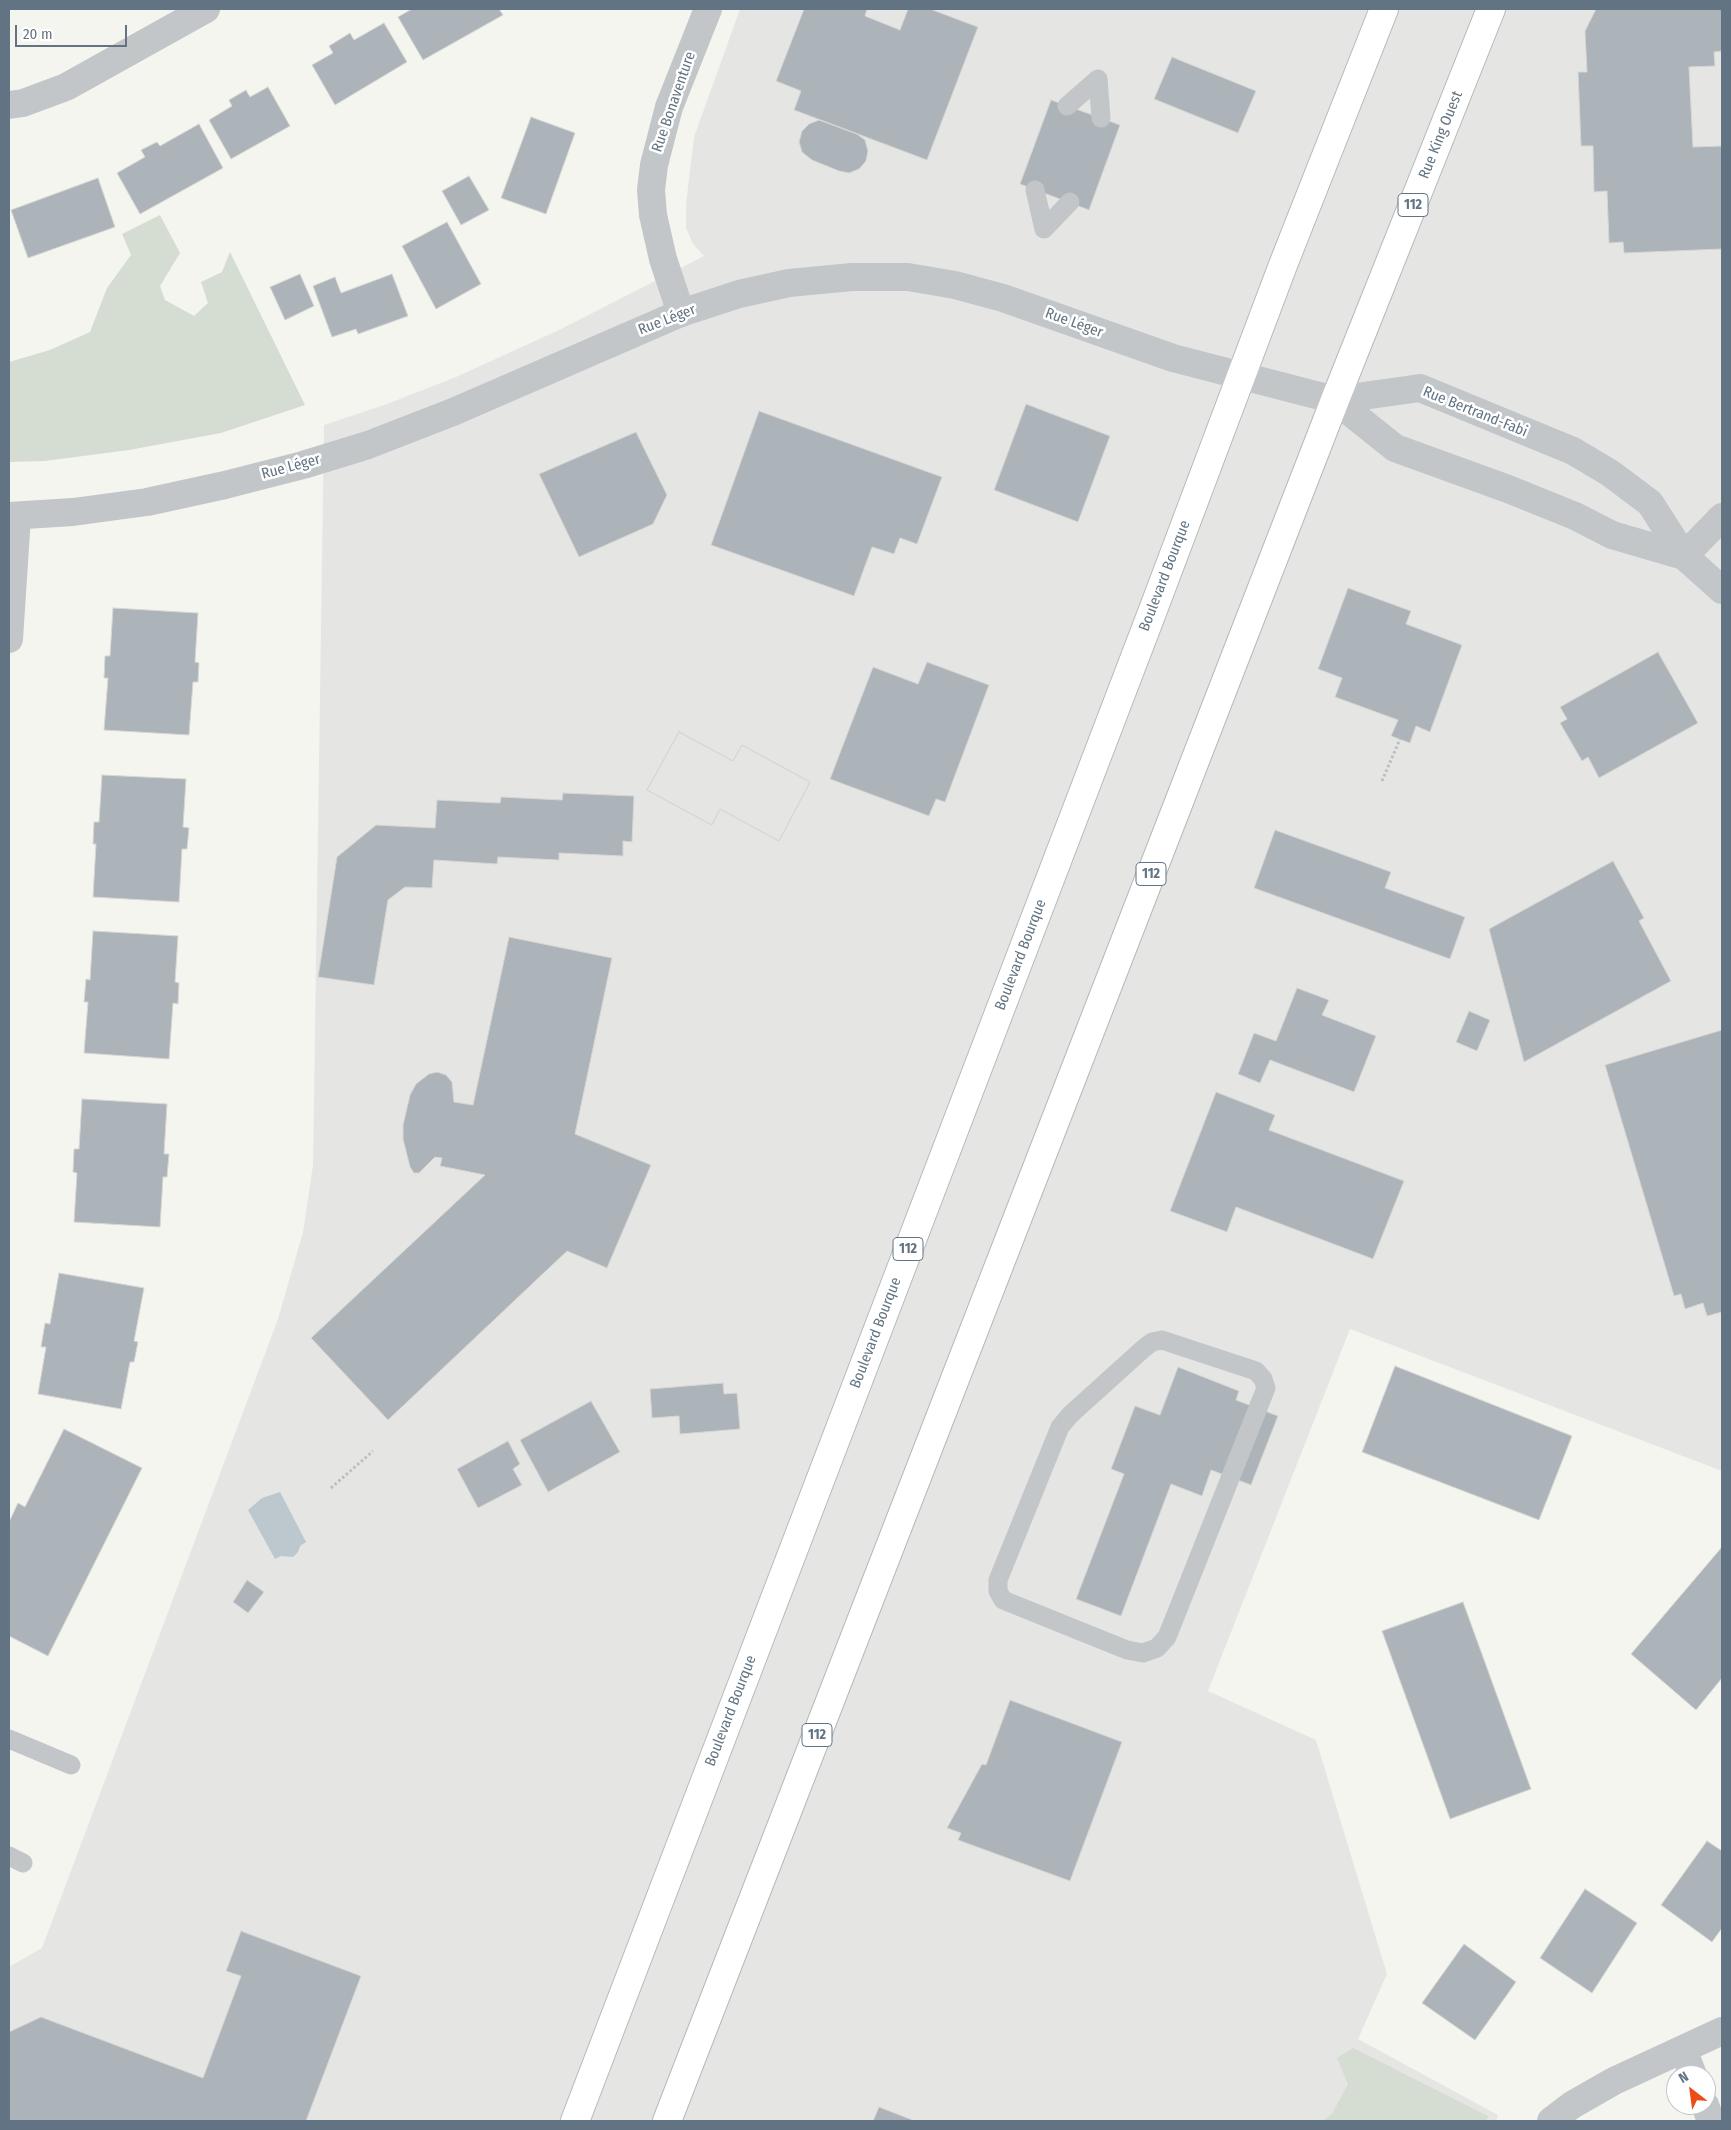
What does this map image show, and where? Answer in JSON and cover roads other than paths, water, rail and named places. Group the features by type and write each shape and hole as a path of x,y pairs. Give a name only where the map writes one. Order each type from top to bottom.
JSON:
{"main road":[{"name":"112","path":"1242,377 1282,265 1384,9"},
{"name":"Rue King Ouest","path":"1335,400 1492,9"},
{"name":"Boulevard Bourque","path":"575,2121 1242,377"},
{"name":"112","path":"667,2121 1335,400"}],"street":[{"path":"9,105 23,103 66,87 206,9"},
{"name":"Rue Bonaventure","path":"680,313 663,259 653,215 651,190 654,165 669,107 708,9"},
{"name":"Rue Léger","path":"13,516 73,512 147,502 303,465 368,445 453,412 680,313 740,294 789,283 852,277 912,278 955,285 1003,298 1173,358 1335,400"},
{"name":"Rue Bertrand-Fabi","path":"1335,400 1420,388 1573,451 1610,473 1650,503 1684,556 1722,590"},
{"name":"Rue Bertrand-Fabi","path":"1335,400 1394,448 1508,489 1574,516 1612,535 1684,556"},
{"path":"9,639 13,516"},
{"path":"1684,556 1722,517"},
{"path":"1551,2121 1572,2105 1614,2081 1722,2031"},
{"path":"1683,2049 1689,2065"}],"lane":[{"path":"1066,106 1098,79 1101,118"},
{"path":"1036,190 1044,228 1070,202"},
{"path":"1162,1340 1256,1370 1264,1379 1266,1388 1167,1637 1157,1648 1143,1653 1127,1650 1003,1600 998,1591 1000,1572 1060,1427 1070,1414 1143,1350 1152,1342 1162,1340"},
{"path":"9,1739 71,1765"}]}
